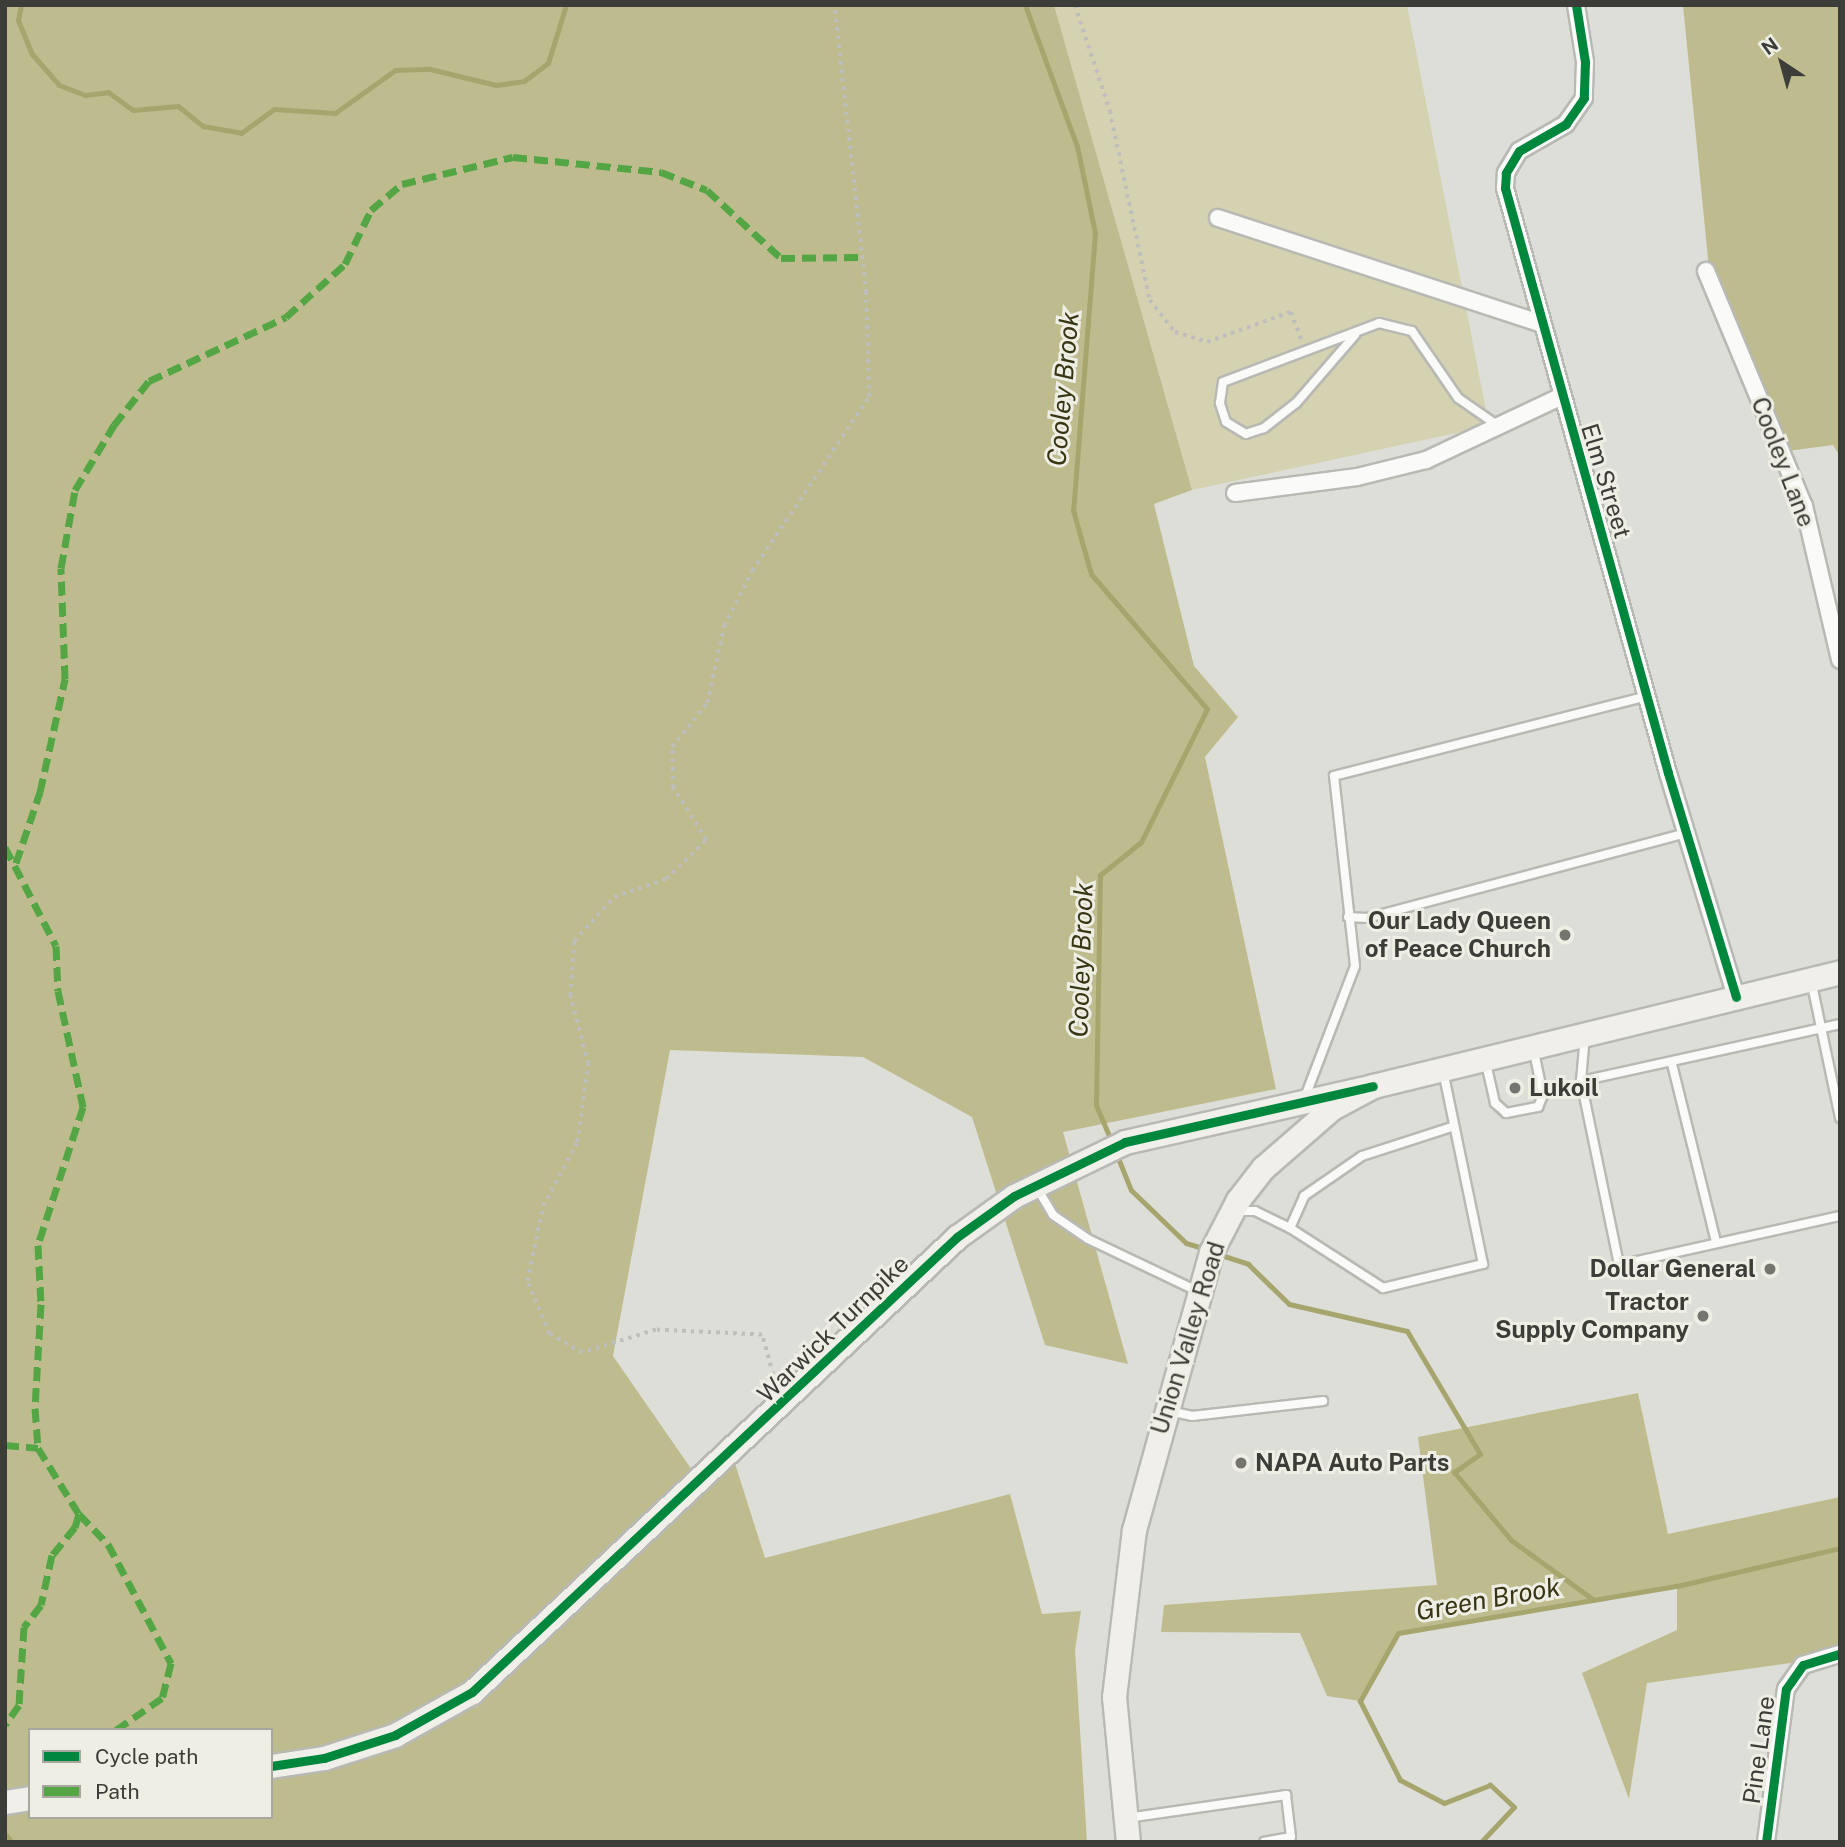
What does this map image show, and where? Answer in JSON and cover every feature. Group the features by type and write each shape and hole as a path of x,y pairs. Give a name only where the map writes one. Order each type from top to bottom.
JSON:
{"street":[{"name":"Elm Street","path":"1576,5 1585,62 1584,98 1566,124 1518,151 1506,173 1562,397 1686,833 1736,996"},
{"path":"1218,218 1542,324"},
{"name":"Cooley Lane","path":"1706,271 1804,506 1840,660"},
{"path":"1235,493 1400,468 1447,452 1497,425 1562,397"},
{"name":"Union Valley Road","path":"1128,1842 1116,1742 1116,1654 1134,1530 1199,1292 1231,1211 1286,1144 1332,1108 1373,1086 1840,972"},
{"name":"Warwick Turnpike","path":"273,1766 324,1758 395,1735 472,1692 777,1410 957,1237 1034,1183 1102,1150 1125,1142 1373,1086"},
{"name":"Pine Lane","path":"1766,1842 1786,1689 1802,1665 1840,1654"},
{"path":"5,1802 28,1798"}],"lane":[{"path":"1355,335 1275,420 1246,434 1232,430 1220,403 1223,382 1306,348 1355,335 1379,323 1412,331 1458,398 1497,425"},
{"path":"1304,1102 1354,966 1334,776 1648,696"},
{"path":"1348,917 1367,918 1686,833"},
{"path":"1811,979 1840,1118"},
{"path":"1581,1081 1840,1024"},
{"path":"1585,1033 1581,1081 1619,1265 1840,1216"},
{"path":"1485,1057 1495,1102 1506,1113 1538,1107 1543,1095 1533,1045"},
{"path":"1672,1063 1716,1242"},
{"path":"1231,1211 1255,1211 1290,1228 1383,1288 1483,1264 1452,1127 1443,1068"},
{"path":"1290,1228 1304,1196 1362,1156 1452,1127"},
{"path":"1034,1183 1053,1215 1088,1239 1199,1292"},
{"path":"1166,1410 1192,1416 1323,1401"},
{"path":"1125,1818 1286,1795 1291,1837 1264,1842"}],"path":[{"path":"777,1410 774,1368 762,1335 656,1330 582,1353 549,1334 527,1281 543,1206 577,1142 588,1064 570,996 573,941 614,897 666,879 706,840 673,788 673,747 707,703 724,626 752,571 869,397 866,293 834,5"},
{"path":"1075,5 1110,111 1150,300 1175,332 1207,342 1291,312 1306,348"}],"shaded area":[{"path":"5,5 1054,5 1192,490 1154,504 1194,666 1238,717 1205,757 1276,1089 1063,1132 1128,1364 1045,1345 972,1117 863,1057 670,1050 613,1356 701,1483 731,1451 765,1558 1010,1494 1042,1614 1081,1611 1075,1650 1087,1842 5,1842"},
{"path":"1054,5 1407,5 1489,426 1192,490"},
{"path":"1683,5 1840,5 1840,456 1833,445 1780,452 1709,269"},
{"path":"1638,1393 1668,1534 1840,1497 1840,1656 1647,1683 1629,1799 1582,1673 1677,1630 1677,1586 1398,1633 1360,1701 1327,1696 1300,1633 1161,1632 1164,1605 1437,1585 1418,1437"}],"waterway":[{"path":"21,5 18,20 32,54 59,85 85,95 108,92 133,110 178,106 203,126 241,133 274,109 335,113 395,70 430,69 496,85 524,81 548,63 566,5"},
{"name":"Cooley Brook","path":"1025,5 1077,146 1095,233 1073,510 1091,574 1207,709 1141,842 1100,875 1096,1105 1111,1141"},
{"name":"Cooley Brook","path":"1116,1153 1131,1190 1186,1243 1206,1249"},
{"name":"Cooley Brook","path":"1218,1254 1248,1264 1289,1304 1407,1331 1480,1454 1454,1472 1511,1540 1594,1600"},
{"name":"Green Brook","path":"1481,1842 1514,1807 1490,1785 1444,1803 1400,1780 1360,1701 1398,1633 1677,1586 1840,1548"},
{"name":"Green Brook","path":"5,1834 12,1842"}],"marked path":[{"path":"16,863 40,792 65,679 61,568 75,490 114,425 149,381 286,317 345,264 371,210 402,184 513,157 661,172 707,190 781,258 859,257"},
{"path":"5,847 56,946 58,991 83,1107 38,1245 41,1304 35,1408 38,1448 79,1514 75,1527 52,1555 41,1605 24,1627 19,1705 5,1725"},
{"path":"5,1445 38,1448"},
{"path":"79,1514 108,1544 171,1663 162,1698 119,1728"}],"cycle path":[{"path":"1576,5 1585,62 1584,98 1566,124 1519,151 1506,173 1505,188 1668,773 1736,997"},
{"path":"273,1766 324,1758 395,1735 472,1692 957,1237 1014,1196 1125,1142 1373,1086"},
{"path":"1766,1842 1786,1689 1803,1665 1840,1654"}],"place":[{"name":"Our Lady Queen of Peace Church","path":"1565,935"},
{"name":"Lukoil","path":"1515,1088"},
{"name":"Dollar General","path":"1770,1269"},
{"name":"Tractor Supply Company","path":"1703,1316"},
{"name":"NAPA Auto Parts","path":"1241,1463"}]}
